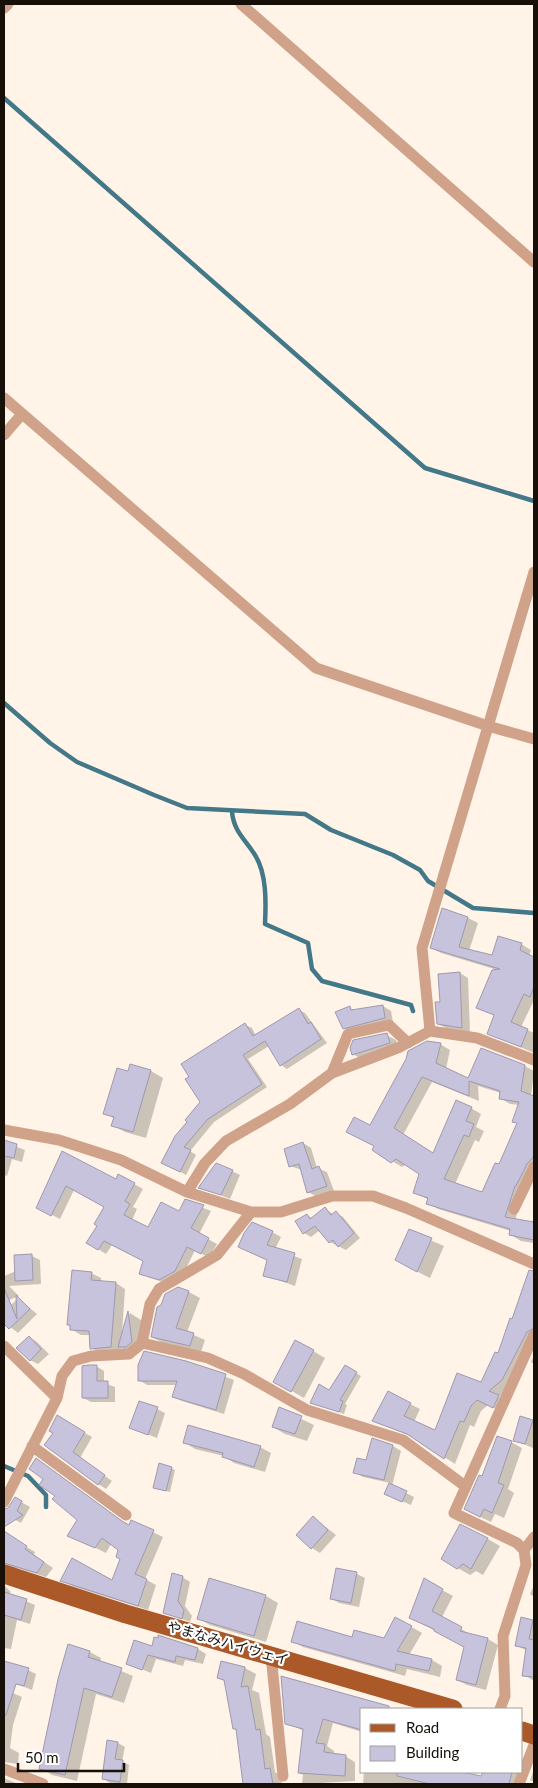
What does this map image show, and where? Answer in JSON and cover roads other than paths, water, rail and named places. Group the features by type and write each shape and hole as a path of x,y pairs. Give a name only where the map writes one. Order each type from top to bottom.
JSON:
{"main road":[{"name":"やまなみハイウェイ","path":"4,1574 126,1614 450,1708"}],"street":[{"path":"4,8 8,4"},
{"path":"240,4 534,262"},
{"path":"4,398 316,668 488,726 534,739"},
{"path":"4,435 22,414"},
{"path":"430,1031 422,948 534,572"},
{"path":"332,1073 348,1034 389,1025 408,1043"},
{"path":"187,1192 205,1163 226,1141 290,1104 332,1073 408,1043 430,1031 476,1038 534,1060"},
{"path":"4,1130 59,1140 103,1154 187,1192 251,1212 282,1212 332,1196 373,1196 406,1208 534,1264"},
{"path":"514,1210 534,1167"},
{"path":"4,1502 56,1398 62,1376 73,1361 91,1356 129,1354 142,1344 150,1304 160,1289 217,1255 251,1212"},
{"path":"500,1708 505,1696 503,1636 526,1565 524,1550 517,1543 454,1513 534,1335"},
{"path":"142,1344 208,1358 244,1374 307,1410 403,1440 465,1486"},
{"path":"4,1346 56,1398"},
{"path":"32,1446 126,1515"},
{"path":"524,1550 534,1537"},
{"path":"271,1656 283,1776"},
{"path":"519,1784 534,1745"},
{"path":"4,1769 44,1784"}],"waterway":[{"path":"4,98 425,468 534,501"},
{"path":"4,703 50,743 77,762 154,795 187,808 305,814 331,830 393,855 420,870 428,881 473,908 534,913"},
{"path":"232,812 235,825 255,855 262,871 265,924 308,943 312,969 322,981 411,1005 413,1011"},
{"path":"4,1466 28,1476 46,1495 46,1507"}]}
